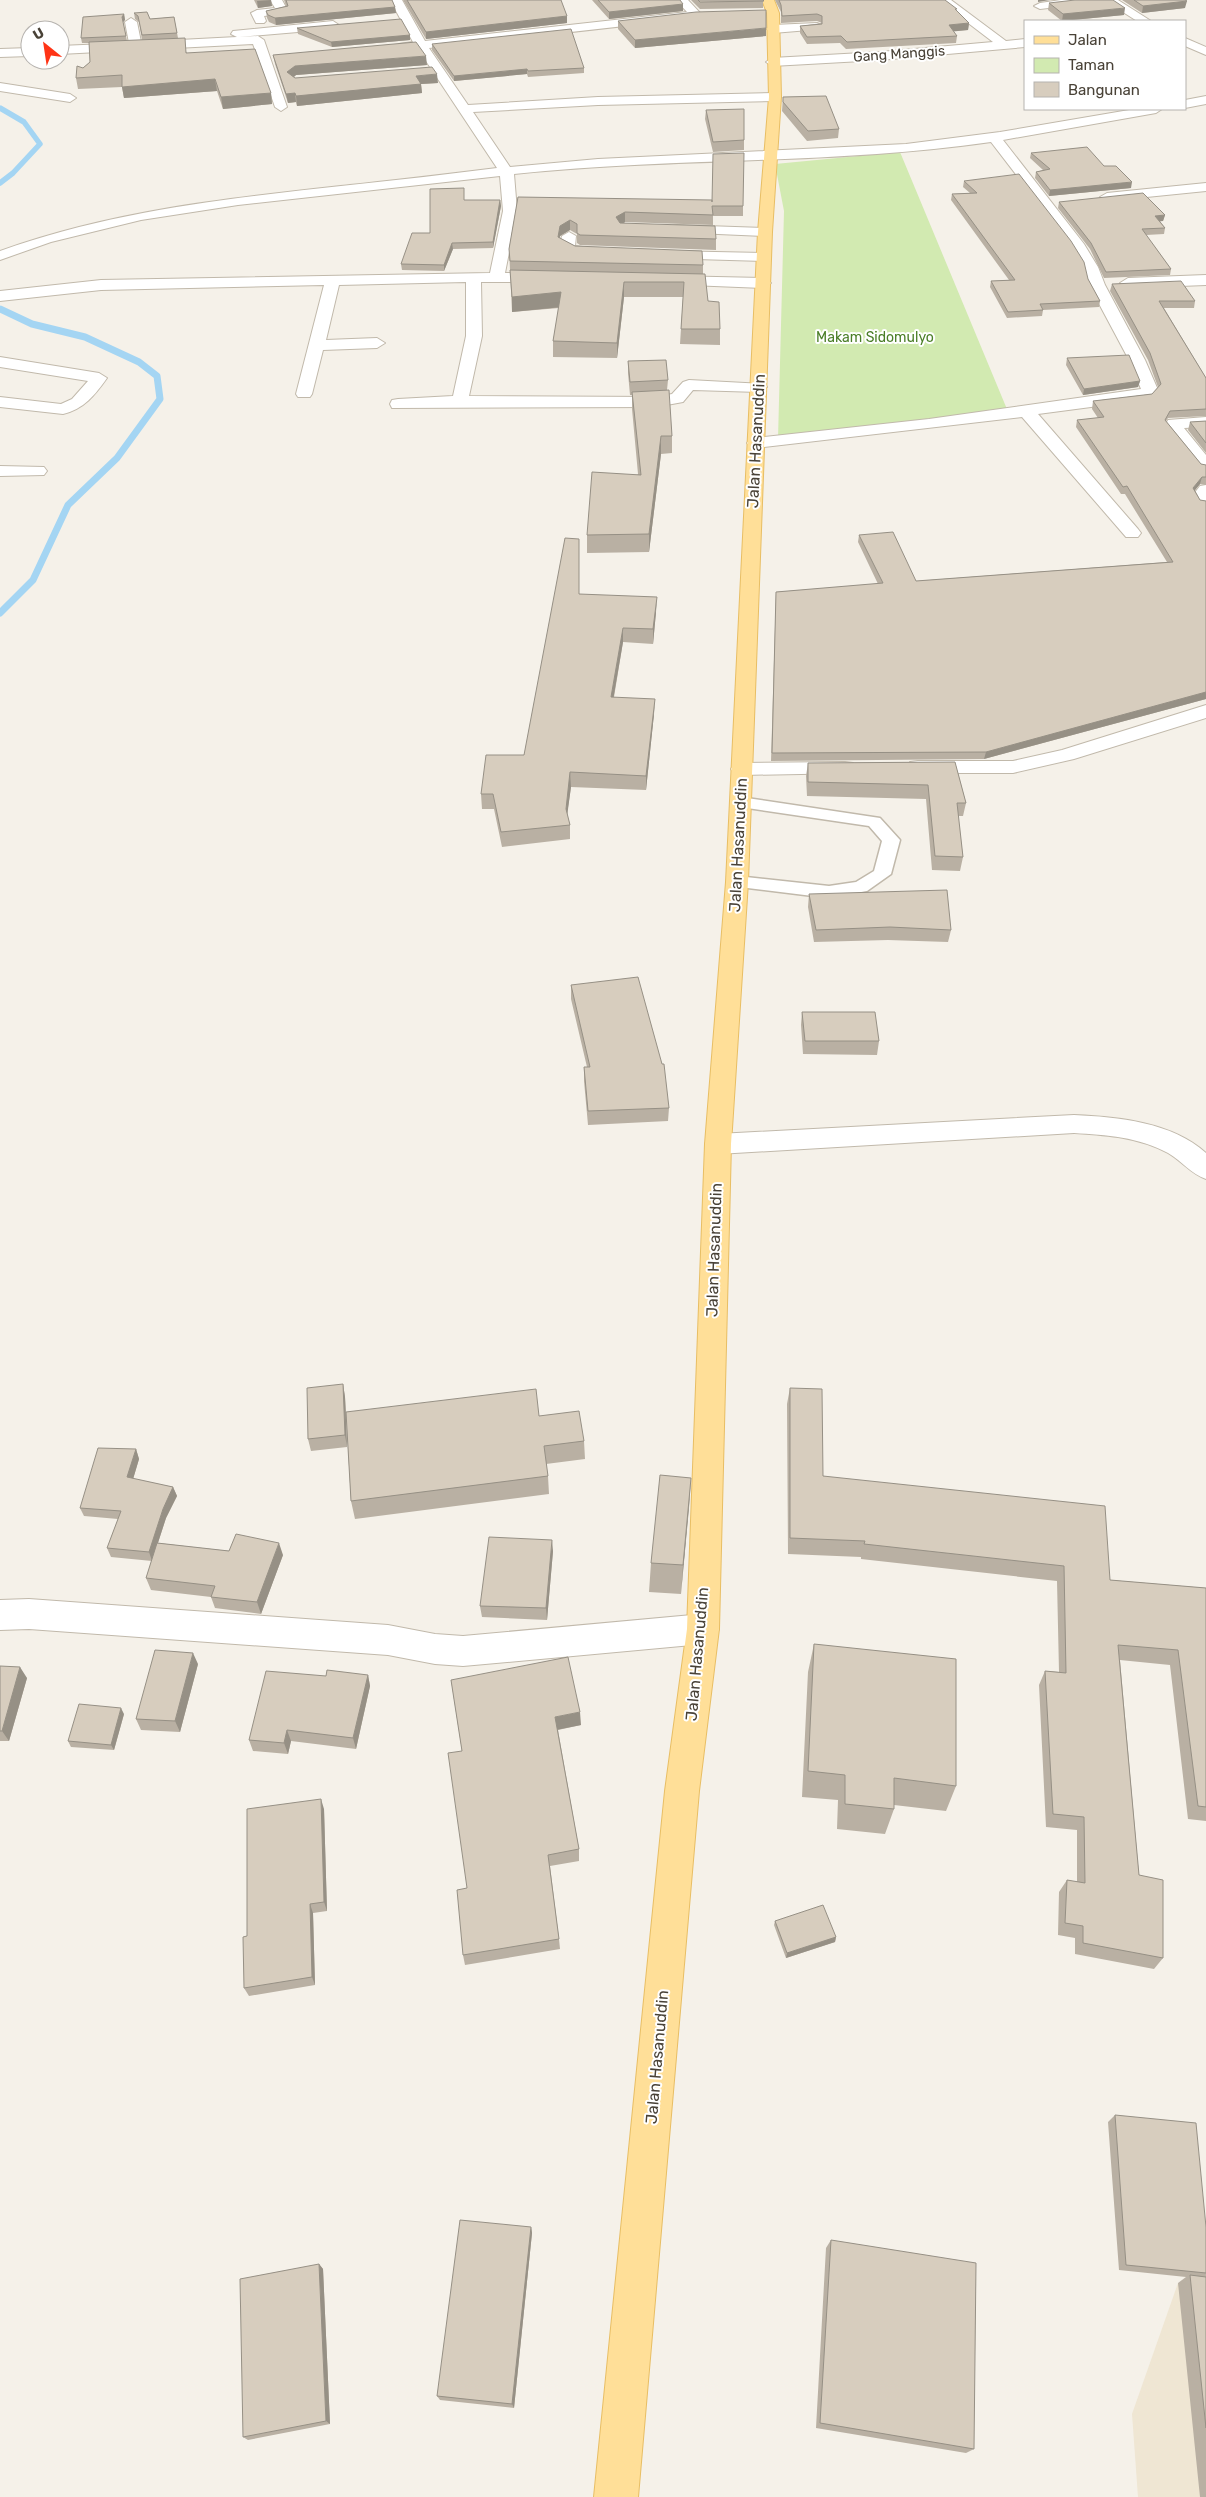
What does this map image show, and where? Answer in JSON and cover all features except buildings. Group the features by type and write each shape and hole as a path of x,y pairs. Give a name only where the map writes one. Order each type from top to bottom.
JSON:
{"main road":[{"name":"Jalan Hasanuddin","path":"616,2497 682,1791 701,1644 718,1144 737,882 765,232 775,97 769,14"}],"street":[{"path":"265,31 257,13 282,11 276,0"},
{"path":"396,0 407,18 431,70 463,110 506,171 510,186 510,214 497,276"},
{"path":"391,48 701,15 682,0"},
{"path":"944,0 1004,45"},
{"path":"1040,6 1090,0"},
{"path":"1110,0 1143,20"},
{"path":"769,14 817,27"},
{"path":"388,20 407,18"},
{"path":"131,22 136,46"},
{"path":"205,36 341,24"},
{"path":"70,50 258,40 269,59 281,107"},
{"path":"1186,42 1206,51"},
{"name":"Gang Manggis","path":"772,62 880,56 1024,43"},
{"path":"84,49 84,66"},
{"path":"0,54 20,53"},
{"path":"0,87 70,98"},
{"path":"463,110 598,101 775,97"},
{"path":"1186,104 1206,100"},
{"path":"0,256 41,240 126,218 217,204 506,171 770,154 908,148 994,137 1150,110"},
{"path":"756,443 1026,411 1144,395 1150,390 1137,360 1097,285 1091,267 1077,244 994,137"},
{"path":"1091,198 1206,187"},
{"path":"1044,203 1063,201"},
{"path":"662,229 765,232"},
{"path":"569,236 567,246 572,250 611,253"},
{"path":"651,255 764,257"},
{"path":"0,296 101,285 497,276 556,278"},
{"path":"460,401 474,336 473,277"},
{"path":"304,394 333,280"},
{"path":"655,280 763,283"},
{"path":"1097,285 1206,280"},
{"path":"317,345 377,343"},
{"path":"0,362 99,378 78,403 63,409 0,402"},
{"path":"398,404 460,401 656,402 677,398 689,385 759,387"},
{"path":"1026,411 1132,533"},
{"path":"0,418 56,424"},
{"path":"1206,422 1174,424 1173,426 1206,466"},
{"path":"0,471 38,471"},
{"path":"1206,490 1202,495 1206,502"},
{"path":"897,768 1013,767 1067,756 1206,711"},
{"path":"742,769 868,768"},
{"path":"718,1144 1084,1124 1112,1126 1163,1139 1194,1156 1206,1170"},
{"path":"0,1615 29,1614 388,1640 435,1650 463,1651 701,1644"}],"lane":[{"path":"737,882 829,892 861,887 882,874 891,840 874,822 740,802"}],"shaded area":[{"path":"1178,2283 1206,2283 1206,2497 1138,2497 1132,2414"}],"green space":[{"name":"Makam Sidomulyo","path":"900,152 1009,414 778,439 784,211 775,164"}],"waterway":[{"path":"0,108 24,122 40,144 13,173 0,183"},
{"path":"0,309 32,324 85,337 139,362 157,376 160,399 117,458 68,505 33,580 0,613"}]}
